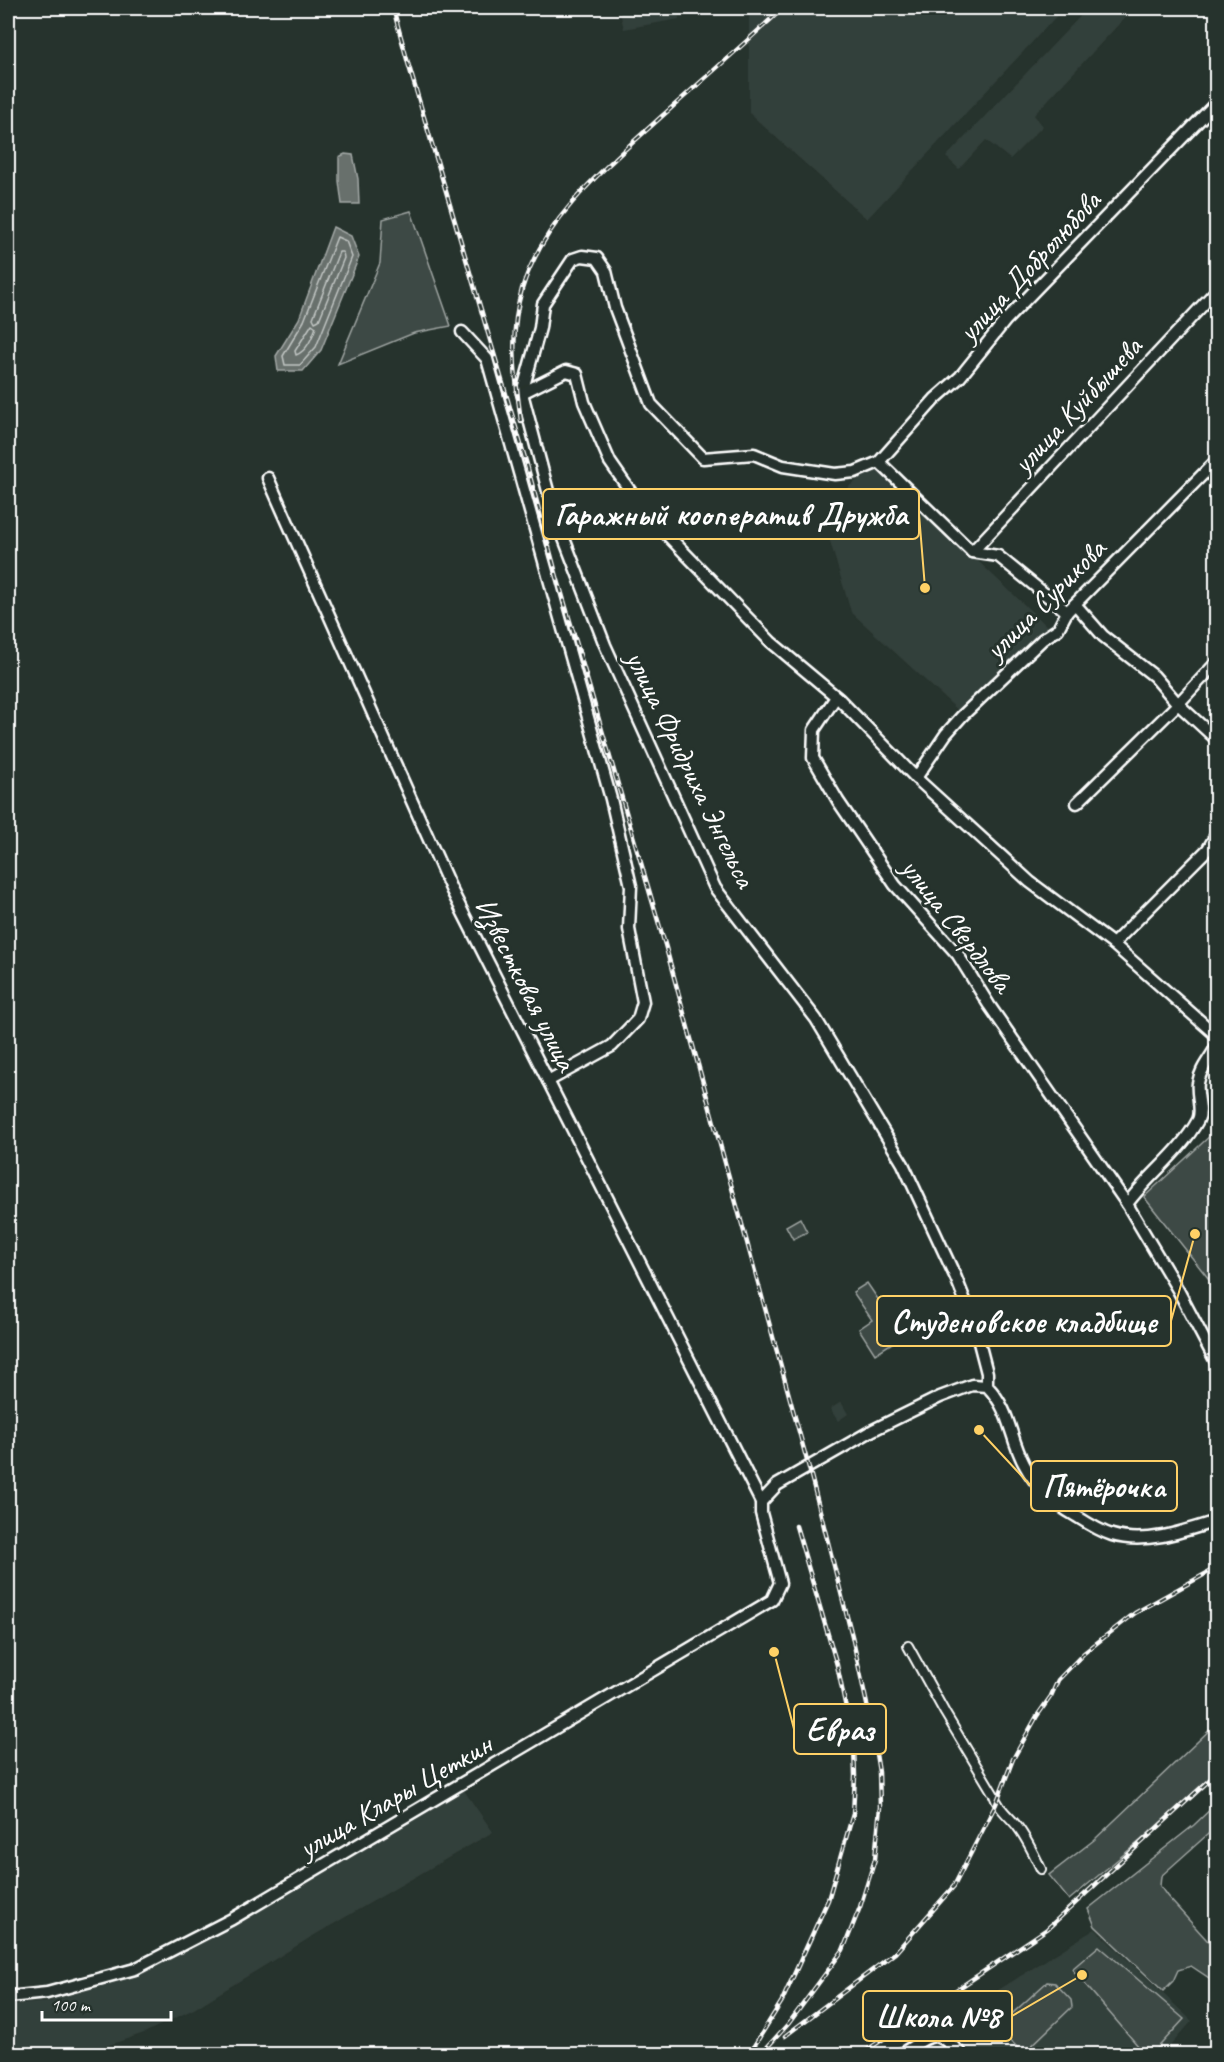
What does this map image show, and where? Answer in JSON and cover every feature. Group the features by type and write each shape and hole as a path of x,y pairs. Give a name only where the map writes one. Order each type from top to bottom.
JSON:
{"street":[{"name":"улица Добролюбова","path":"879,462 935,399 960,377 1005,321 1216,103"},
{"path":"522,393 540,328 543,304 573,260 582,256 597,258 606,271 615,308 626,332 651,404 703,458 754,454 783,466 835,474 855,472 879,462 972,552 998,556 1067,612"},
{"name":"улица Куйбышева","path":"972,552 1216,291"},
{"path":"462,332 487,359 611,799 631,886 629,929 643,1002 638,1019 612,1046 548,1081"},
{"path":"522,393 566,371 577,374 584,402 610,462 644,511 771,642 836,697 916,778 1030,882 1113,944 1216,1035"},
{"name":"улица Фридриха Энгельса","path":"522,393 554,510 605,645 715,888 816,1019 903,1164 956,1278 974,1323 987,1373 987,1386 999,1398 1024,1464 1045,1494 1062,1508 1113,1535 1135,1538 1163,1535 1216,1521"},
{"name":"улица Сурикова","path":"916,778 962,716 1036,644 1058,629 1067,612 1216,461"},
{"name":"Известковая улица","path":"268,478 450,888 761,1502"},
{"path":"1076,604 1103,636 1154,676 1178,704 1216,739"},
{"path":"1077,803 1178,704 1216,663"},
{"name":"улица Свердлова","path":"836,697 814,730 813,758 838,801 895,885 958,955 989,1005 1127,1204"},
{"path":"1113,944 1208,849 1216,835"},
{"path":"1216,1047 1203,1068 1198,1084 1200,1117 1182,1144 1140,1186 1127,1204 1178,1290 1216,1362"},
{"path":"761,1502 777,1485 873,1430 940,1397 972,1385 987,1386"},
{"name":"улица Клары Цеткин","path":"8,1996 47,1993 135,1969 232,1919 772,1600 780,1583 761,1513 761,1502"},
{"path":"908,1646 994,1795 996,1804 1017,1826 1041,1869"},
{"path":"902,2055 930,2036 943,2037 957,2050"}],"shaded area":[{"path":"619,8 678,8 679,19 624,29"},
{"path":"749,8 1064,8 867,219 749,113"},
{"path":"1088,8 1134,8 1034,115 1043,126 1010,159 986,140 959,169 946,157"},
{"path":"411,211 451,326 414,333 338,364 380,263 383,219"},
{"path":"876,465 1047,626 962,714 851,612 829,538 826,505"},
{"path":"1211,1135 1216,1139 1216,1288 1144,1197"},
{"path":"800,1218 807,1232 793,1239 786,1226"},
{"path":"867,1283 903,1336 875,1354 859,1329 872,1320 853,1292"},
{"path":"841,1402 848,1414 838,1421 830,1409"},
{"path":"1216,1724 1216,1772 1141,1840 1069,1900 1049,1875 1094,1840"},
{"path":"463,1789 493,1832 311,1937 194,2009 144,2033 92,2051 64,2054 8,2054 8,2005 47,2002 128,1977 188,1949"},
{"path":"1216,1804 1216,1827 1161,1876 1160,1886 1216,1950 1216,1995 1214,1996 1212,1980 1191,1966 1178,1970 1173,1981 1163,1991 1095,1926 1088,1909 1194,1825"},
{"path":"1095,1929 1192,2021 1163,2054 964,2054 938,2028"},
{"path":"1099,1946 1184,2019 1152,2054 1145,2054 1072,1969"},
{"path":"1047,1982 1055,1983 1071,2000 1072,2007 1025,2052 1001,2031 1000,2027"}],"water":[{"path":"345,154 353,155 358,179 359,204 342,204 339,157"},
{"path":"333,227 351,236 359,257 321,350 303,371 278,371 276,356 299,319"}],"railway":[{"path":"393,8 666,948 809,1468 852,1636 870,1718 879,1772 880,1807 875,1859 860,1907 843,1950 789,2023 761,2054"},
{"path":"521,421 515,372 514,338 518,305 532,263 545,239 561,216 599,174 783,8"},
{"path":"749,2054 782,2001 828,1900 853,1814 854,1746 837,1665 796,1526"},
{"path":"785,2036 895,1953 954,1886 996,1804 1013,1759 1051,1696 1058,1680 1084,1653 1135,1613 1216,1568"},
{"path":"861,2054 1047,1929 1216,1774"}],"place":[{"name":"Гаражный кооператив Дружба","path":"925,588"},
{"name":"Студеновское кладбище","path":"1195,1234"},
{"name":"Пятёрочка","path":"979,1430"},
{"name":"Евраз","path":"774,1652"},
{"name":"Школа №8","path":"1082,1975"}]}
